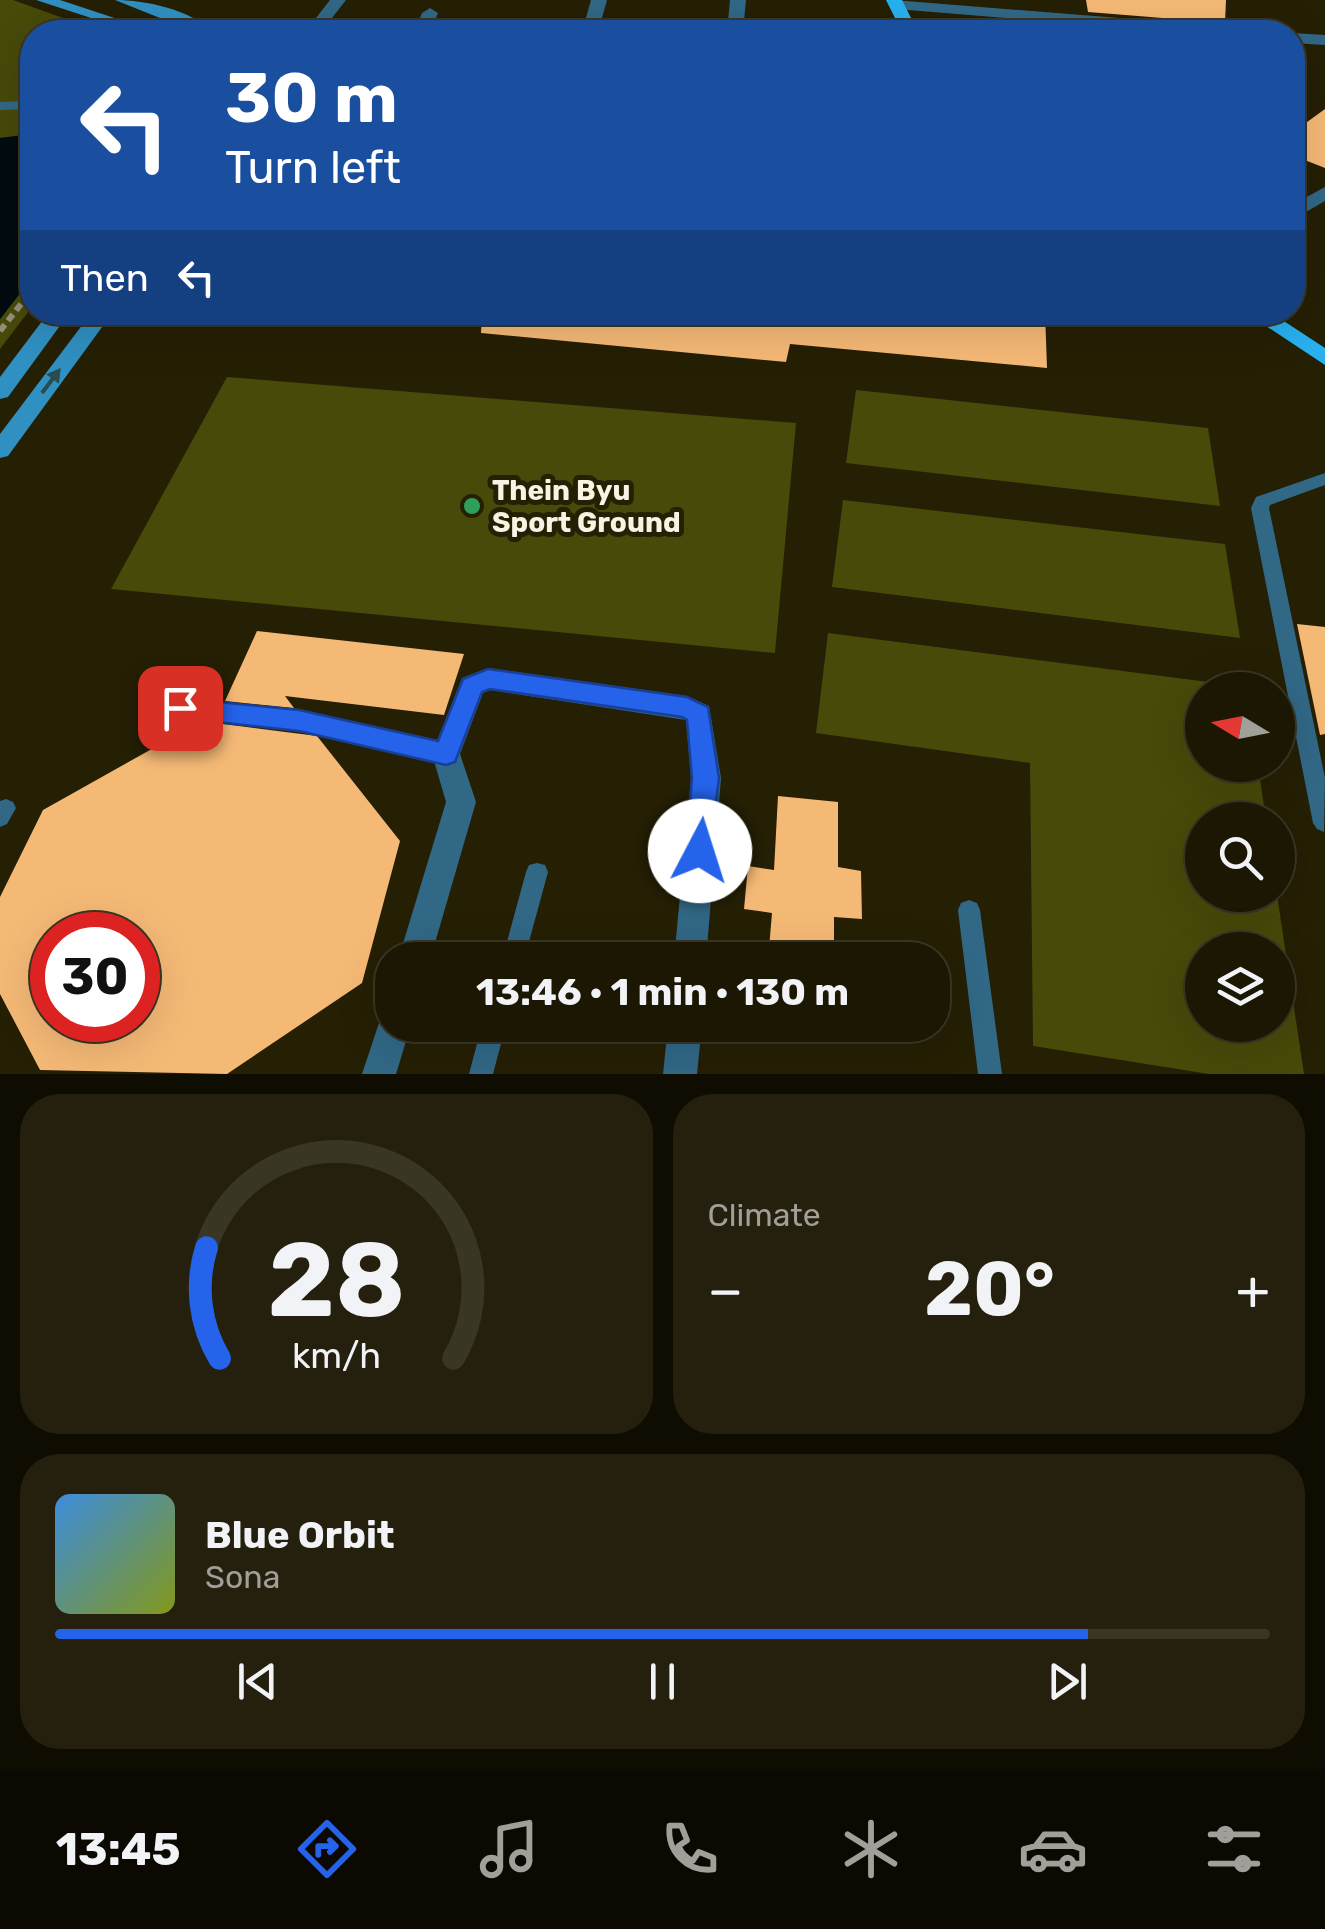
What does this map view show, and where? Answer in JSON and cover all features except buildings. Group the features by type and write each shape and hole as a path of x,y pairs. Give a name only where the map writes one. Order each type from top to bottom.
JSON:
{"main road":[{"path":"44,0 110,20"},
{"path":"123,0 177,20"},
{"path":"0,392 50,325"},
{"path":"0,450 92,325"},
{"path":"1275,325 1325,358"}],"street":[{"path":"322,20 338,0"},
{"path":"895,2 1097,20"},
{"path":"427,20 430,14"},
{"path":"419,942 461,802 446,754 472,686 488,678 687,708 699,714 706,778 692,942"},
{"path":"379,1074 389,1042"},
{"path":"680,1074 683,1042"}],"lane":[{"path":"1324,823 1260,508 1262,500 1325,479"},
{"path":"180,708 299,720 446,754"},
{"path":"517,942 537,872"},
{"path":"970,910 990,1074"},
{"path":"481,1074 489,1042"}],"path":[{"path":"0,331 20,305"}],"shaded area":[{"path":"0,0 13,0 69,20 20,20 20,136 0,138"},
{"path":"20,136 20,293 0,319 0,138"},
{"path":"20,293 20,323 0,349 0,319"},
{"name":"Thein Byu Sport Ground","path":"227,377 796,423 775,653 111,589"},
{"path":"856,390 1208,428 1220,506 846,463"},
{"path":"843,500 1225,544 1240,638 832,587"},
{"path":"828,633 1185,679 1185,782 1260,782 1263,802 1185,802 1185,912 1280,912 1283,932 1185,932 1185,1042 1295,1042 1295,1014 1304,1074 1209,1074 1033,1046 1030,763 816,733"}],"place":[{"name":"Thein Byu Sport Ground","path":"472,506"}],"route":[{"path":"180,708 299,720 446,754 472,686 488,678 687,708 699,714 706,778 700,851"}]}
